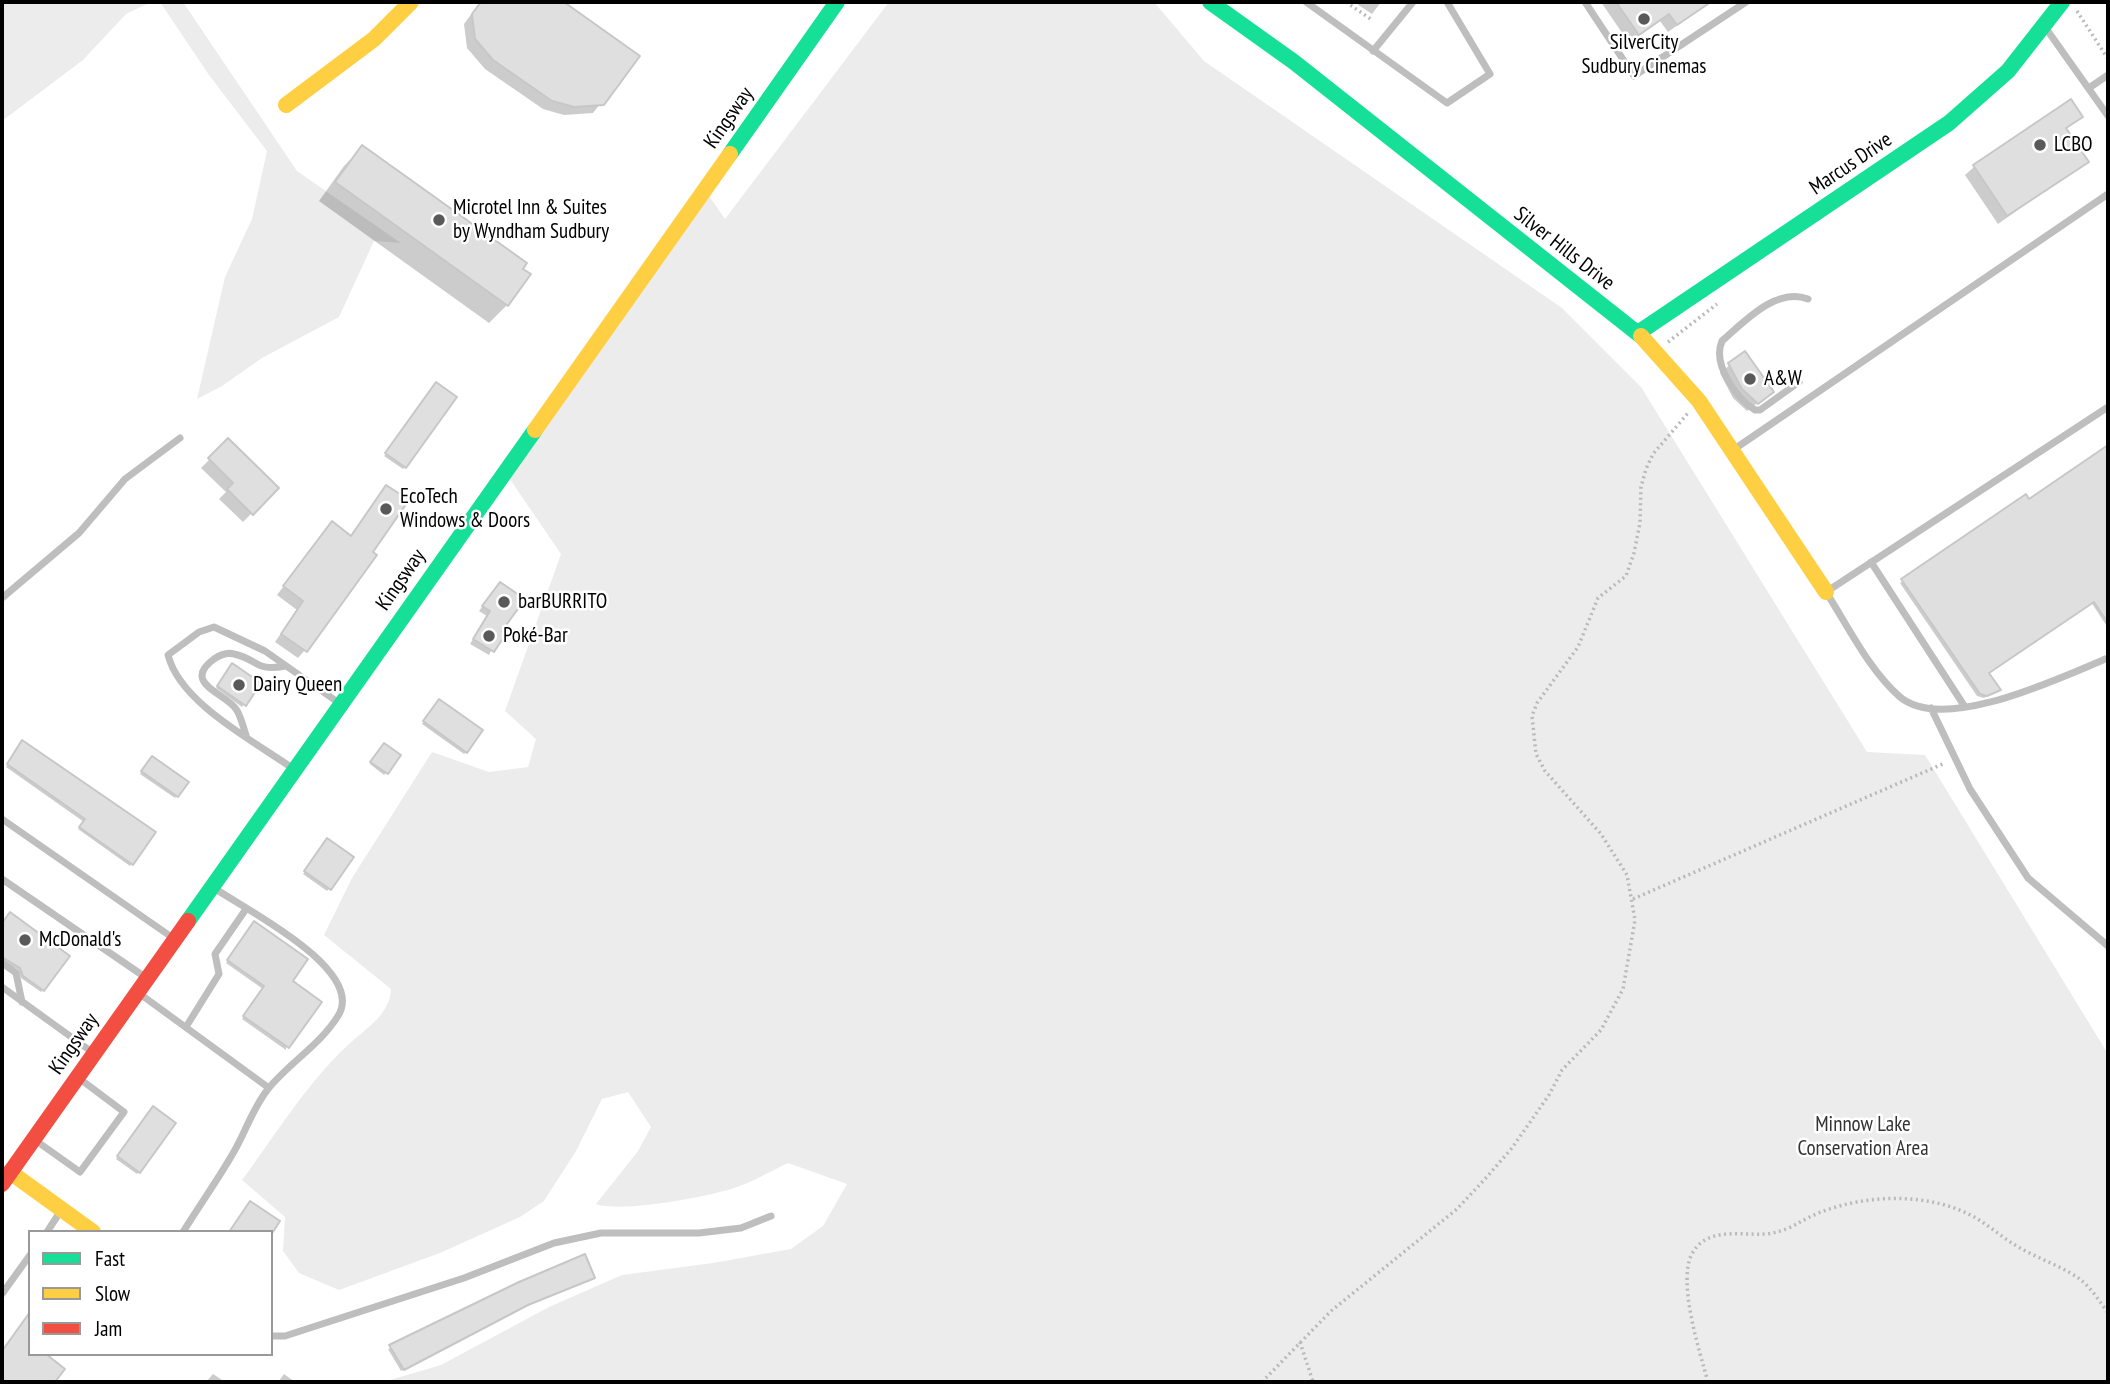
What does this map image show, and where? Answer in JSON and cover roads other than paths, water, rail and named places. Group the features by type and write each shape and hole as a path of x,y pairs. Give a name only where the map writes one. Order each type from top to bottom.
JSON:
{"street":[{"path":"286,105 374,39 411,2"},
{"name":"Kingsway","path":"6,1178 837,2"},
{"name":"Silver Hills Drive","path":"1210,2 1294,61 1638,333 1699,401 1826,592"},
{"name":"Marcus Drive","path":"1638,333 1949,123 2008,71 2045,27 2069,6"},
{"path":"6,1178 62,1210 90,1230"}],"lane":[{"path":"1306,2 1447,103 1490,74 1447,2"},
{"path":"1373,51 1413,2"},
{"path":"1585,2 1634,76 1746,2"},
{"path":"2045,27 2108,116"},
{"path":"2088,88 2108,75"},
{"path":"1733,450 2108,194"},
{"path":"1799,382 1755,410 1735,390 1718,358 1718,349 1722,341 1777,299 1799,295 1808,299"},
{"path":"2108,407 1826,592 1876,669 1901,698 1923,708 1992,703 2108,658"},
{"path":"2,598 79,533 125,479 180,438"},
{"path":"1871,562 1965,707"},
{"path":"294,769 196,699 171,669 168,656 199,632 214,627 265,651 340,703"},
{"path":"247,736 236,708 205,684 202,677 205,667 220,655 232,653 260,667 285,666"},
{"path":"1931,708 1970,789 2028,878 2108,946"},
{"path":"2,819 173,939"},
{"path":"4,883 146,978"},
{"path":"184,1230 233,1154 256,1107 269,1088 316,1044 339,1015 344,1000 338,982 322,959 211,886"},
{"path":"186,1027 219,974 215,954 246,909"},
{"path":"2,963 16,973 22,1002"},
{"path":"2,987 93,1053"},
{"path":"136,992 269,1088"},
{"path":"34,1139 80,1172 124,1112 77,1076"},
{"path":"48,1230 62,1210"},
{"path":"273,1336 285,1336 439,1287 554,1243 601,1233 699,1233 741,1228 771,1216"},
{"path":"2,1294 28,1258"}],"place":[{"name":"SilverCity Sudbury Cinemas","path":"1644,19"},
{"name":"LCBO","path":"2040,145"},
{"name":"Microtel Inn & Suites by Wyndham Sudbury","path":"439,220"},
{"name":"A&W","path":"1750,379"},
{"name":"EcoTech Windows & Doors","path":"386,509"},
{"name":"barBURRITO","path":"504,602"},
{"name":"Poké-Bar","path":"489,636"},
{"name":"Dairy Queen","path":"239,685"},
{"name":"McDonald's","path":"25,940"}],"park label":[{"name":"Minnow Lake Conservation Area","path":"1863,1137"}]}
